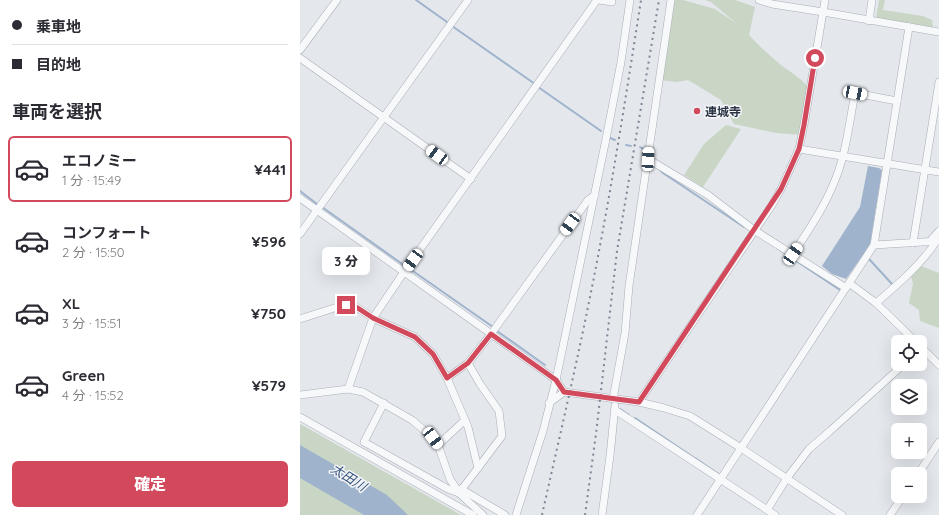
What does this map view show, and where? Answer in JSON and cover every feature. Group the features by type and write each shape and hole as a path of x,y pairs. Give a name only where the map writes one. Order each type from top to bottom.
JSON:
{"street":[{"path":"300,50 337,0"},
{"path":"300,234 468,0"},
{"path":"348,389 373,318 404,272 598,0 612,2"},
{"path":"516,515 543,431 556,380 621,62 630,0"},
{"path":"602,515 615,410 614,399 624,333 629,286 671,0"},
{"path":"759,0 869,21 939,32"},
{"path":"639,402 781,189 799,149 825,0"},
{"path":"869,21 872,0"},
{"path":"697,515 874,245 909,27"},
{"path":"300,58 471,179"},
{"path":"913,243 939,82"},
{"path":"793,254 821,211 834,185 843,156 855,93 897,101"},
{"path":"799,149 939,172"},
{"path":"648,159 708,195 754,230 876,303 909,335"},
{"path":"447,378 468,363 491,334 588,200 594,196"},
{"path":"300,198 556,380 564,392"},
{"path":"876,303 907,275 932,248 939,231"},
{"path":"874,245 935,241"},
{"path":"300,319 350,303 373,318 415,337 424,344 433,354 447,378 468,427 478,468"},
{"path":"927,354 939,365"},
{"path":"460,491 502,436 499,411 480,384 468,363"},
{"path":"767,510 787,478 809,449 835,428 896,371"},
{"path":"300,395 348,389 363,392 412,420 433,438 438,445 450,479 483,515"},
{"path":"549,403 564,392 639,402 690,416 842,515"},
{"path":"384,403 364,442 448,490 460,491 505,515"},
{"path":"615,410 775,515"},
{"path":"300,416 473,515"},
{"path":"438,445 465,420"},
{"path":"923,467 939,442"},
{"path":"890,515 898,503"}],"green space":[{"path":"671,0 683,0 715,9 737,24 711,2 705,0 735,0 755,7 749,35 781,65 800,79 810,89 802,135 776,133 734,124 721,100 688,80 677,82 659,80"},
{"path":"879,0 885,0 883,10 923,16 932,20 933,27 876,18"},
{"path":"726,125 741,129 703,187 684,175 704,144"},
{"path":"921,266 939,273 939,328 920,321 919,310 909,303 913,283 911,277"},
{"path":"300,424 302,425 461,515 300,515"}],"water":[{"path":"868,166 882,170 870,245 846,279 832,274 822,266 860,207"},
{"name":"太田川","path":"300,445 387,495 408,515 364,515 300,478"}],"waterway":[{"path":"416,0 447,22"},
{"path":"452,26 535,84"},
{"path":"538,87 601,131"},
{"path":"610,138 615,140"},
{"path":"626,145 631,146"},
{"path":"640,147 647,151"},
{"path":"659,169 744,227"},
{"path":"300,191 317,204"},
{"path":"322,207 405,266"},
{"path":"777,248 840,290"},
{"path":"869,259 892,284"},
{"path":"410,269 493,327"},
{"path":"497,331 545,365"},
{"path":"620,409 629,415"},
{"path":"635,418 693,457"},
{"path":"695,458 720,475"}],"railway":[{"path":"542,515 599,251 641,0"},
{"path":"585,515 617,251 659,0"}],"place":[{"name":"連城寺","path":"697,111"}],"route":[{"path":"346,305 350,303 373,318 415,337 433,354 447,378 468,363 491,334 556,380 564,392 639,402 772,205 781,189 799,149 815,58"}]}
